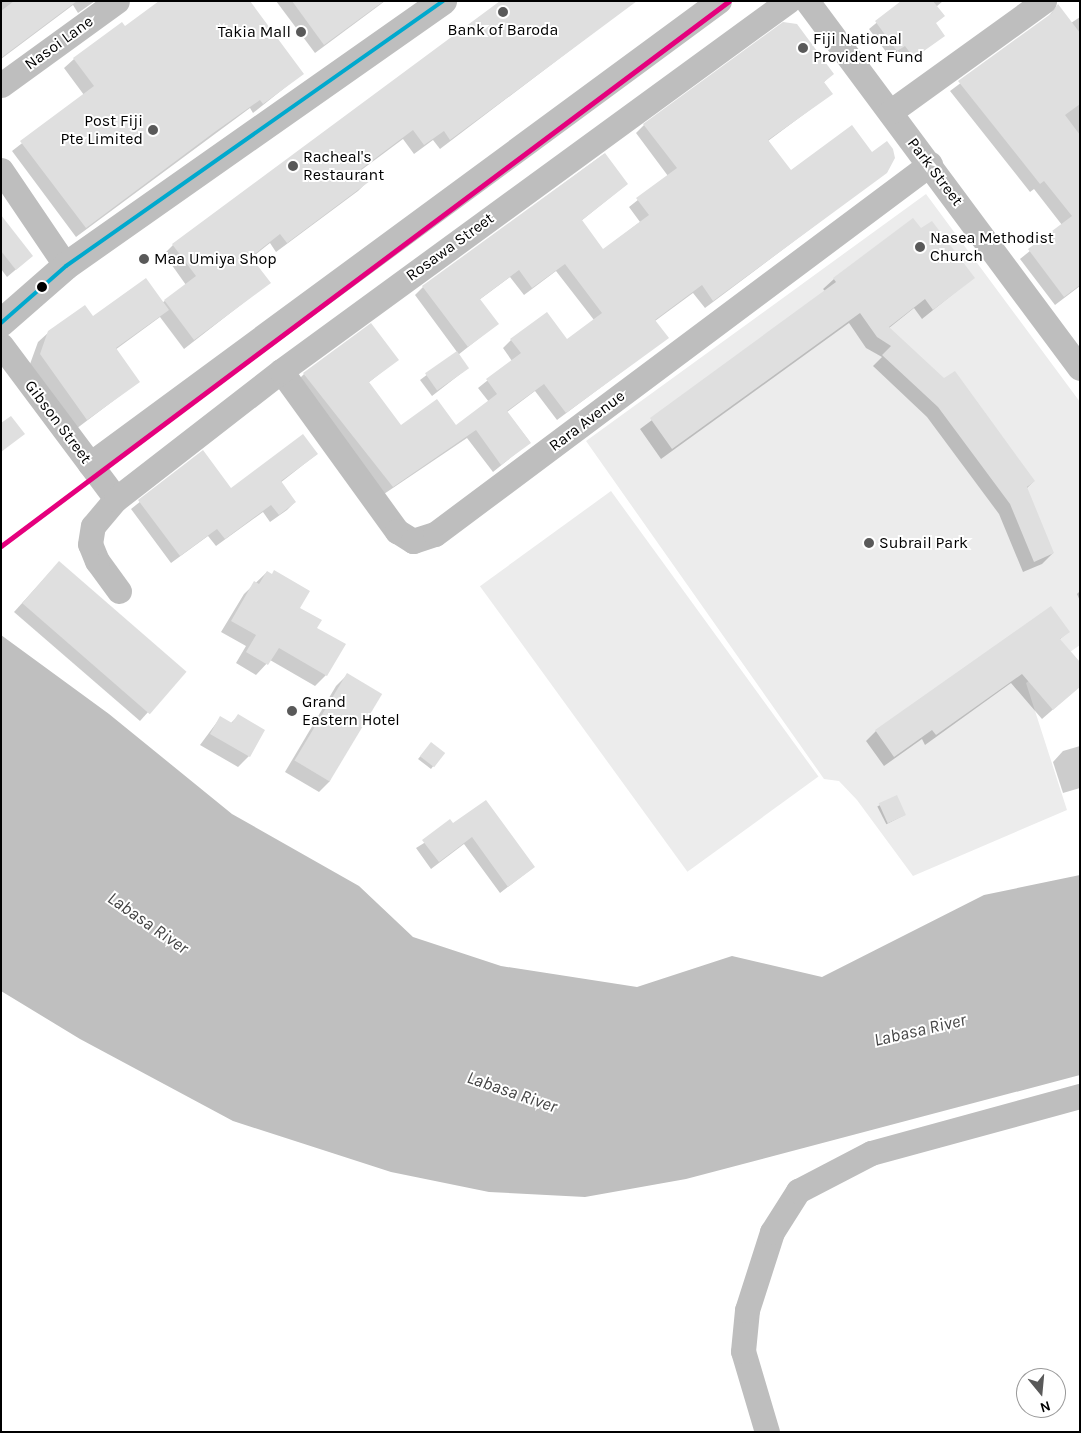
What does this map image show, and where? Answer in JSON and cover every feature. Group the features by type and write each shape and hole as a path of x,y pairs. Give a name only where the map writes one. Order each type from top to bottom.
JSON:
{"main road":[{"path":"1,323 66,266 443,1"}],"street":[{"name":"Nasoi Lane","path":"1,85 117,1"},
{"path":"90,464 719,1"},
{"name":"Rosawa Street","path":"119,592 97,561 90,544 93,526 116,499 281,371 788,1"},
{"name":"Park Street","path":"807,1 1076,355"},
{"path":"890,112 1044,1"},
{"name":"Rara Avenue","path":"281,371 397,531 413,541 434,534 930,164"},
{"path":"1,170 66,266"},
{"name":"Gibson Street","path":"1,345 116,499"},
{"path":"767,1432 743,1351 747,1310 772,1232 798,1191 871,1153 1080,1096"}],"shaded area":[{"name":"Subrail Park","path":"926,194 1080,402 1080,645 1026,683 1067,810 913,876 857,800 839,781 824,779 586,441"},
{"path":"611,491 818,777 687,872 480,586"}],"water":[{"name":"Labasa River","path":"1,635 109,714 232,814 359,886 413,937 501,966 637,987 732,956 822,977 984,895 1080,875 1080,1075 686,1179 585,1197 489,1192 391,1172 233,1121 80,1039 1,991"}],"building":[{"path":"14,1 77,1 1,58 1,11"},
{"path":"159,1 250,1 304,74 263,104 260,100 216,131 86,228 20,141 94,86 73,58 122,22 125,26"},
{"path":"292,1 384,1 324,45"},
{"path":"500,1 637,1 450,140 444,131 424,145 413,130 361,169 370,181 287,243 280,234 251,257 271,283 194,340 164,300 196,276 172,244"},
{"path":"901,1 933,1 945,16 936,23 945,36 914,58 905,46 897,51 875,21"},
{"path":"1058,4 1080,33 1080,104 1065,115 1080,135 1080,285 1064,297 1028,249 1072,216 1044,181 1040,184 958,81 1052,13"},
{"path":"783,22 797,24 834,74 824,82 833,94 768,140 791,170 852,125 872,152 887,141 893,149 895,158 887,173 713,301 702,285 655,320 669,338 566,413 544,384 507,411 531,443 501,465 476,430 393,487 303,373 371,323 399,360 369,382 401,425 437,399 456,425 497,394 486,379 521,353 510,339 547,312 567,339 602,313 565,264 532,288 519,270 480,299 499,324 468,347 422,286 605,153 628,184 582,220 603,249 649,215 636,198 677,168 643,124"},
{"path":"1,215 33,256 16,270 1,251"},
{"path":"913,218 921,228 932,221 975,278 933,310 925,299 889,327 944,378 955,371 1035,481 1027,487 1054,553 1034,562 1010,504 938,407 882,355 891,346 877,337 860,313 672,449 650,418 836,282 833,278"},
{"path":"146,278 169,310 116,348 140,382 87,420 40,354 48,331 85,305 93,316"},
{"path":"457,351 469,368 437,391 425,373"},
{"path":"11,416 25,434 1,452 1,423"},
{"path":"303,434 318,454 281,481 296,502 279,515 271,505 225,539 217,529 180,556 138,500 203,450 231,488"},
{"path":"59,561 187,672 150,714 22,603"},
{"path":"274,570 310,591 300,608 322,620 317,628 346,644 327,676 279,648 268,665 246,652 256,635 231,621 254,581 259,584 267,571 272,574"},
{"path":"1051,606 1070,632 1060,639 1080,662 1080,687 1053,710 1022,674 936,735 932,730 894,757 875,730"},
{"path":"347,673 382,694 330,782 294,760"},
{"path":"238,714 265,730 250,757 210,734 220,716 232,723"},
{"path":"431,742 445,753 434,767 420,756"},
{"path":"897,795 906,815 888,823 879,803"},
{"path":"486,800 535,867 508,887 472,837 439,862 422,840 450,819 453,823"}],"transit line":[{"path":"1,323 66,266 443,1"},
{"path":"1,546 729,1"}],"place":[{"name":"Bank of Baroda","path":"503,12"},
{"name":"Takia Mall","path":"301,32"},
{"name":"Fiji National Provident Fund","path":"803,48"},
{"name":"Post Fiji Pte Limited","path":"153,130"},
{"name":"Racheal's Restaurant","path":"293,166"},
{"name":"Nasea Methodist Church","path":"920,247"},
{"name":"Maa Umiya Shop","path":"144,259"},
{"name":"Subrail Park","path":"869,543"},
{"name":"Grand Eastern Hotel","path":"292,711"}]}
